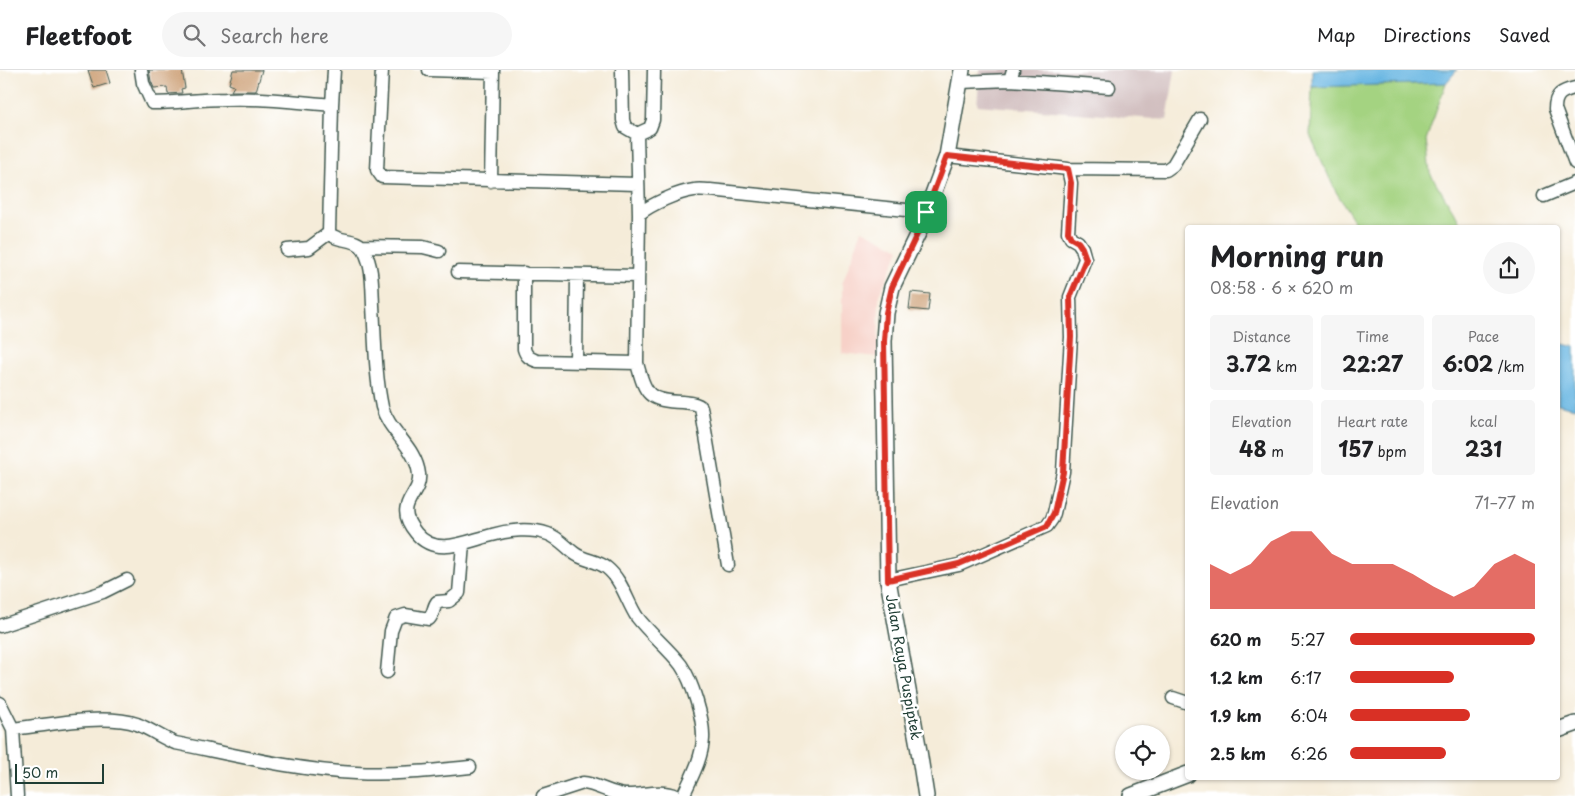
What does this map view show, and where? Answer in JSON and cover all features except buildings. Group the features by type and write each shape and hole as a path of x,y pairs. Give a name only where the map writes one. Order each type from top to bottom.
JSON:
{"main road":[{"name":"Jalan Raya Puspiptek","path":"926,796 918,741 888,580 884,341 886,313 892,287 920,228 947,156 962,76"},
{"path":"1560,729 1575,724"},
{"path":"1131,796 1185,775"}],"street":[{"path":"141,70 143,83 152,104 224,98 332,105"},
{"path":"287,250 309,248 328,233 334,70"},
{"path":"382,70 378,170 382,177 637,184"},
{"path":"417,70 493,71 491,181"},
{"path":"622,70 623,120 625,126 637,134"},
{"path":"637,134 650,128 653,120 654,70"},
{"path":"962,76 1012,75 1109,87"},
{"path":"1575,88 1563,91 1558,95 1554,108 1575,163"},
{"path":"947,156 1068,169 1166,170 1173,165 1200,118"},
{"path":"637,134 639,214 636,363 644,384 655,399 697,404 701,407 728,565"},
{"path":"888,580 959,564 1047,526 1052,519 1063,472 1071,337 1070,297 1086,259 1078,242 1071,238 1068,232 1071,183 1068,169"},
{"path":"1544,196 1575,183"},
{"path":"639,214 647,208 694,190 710,190 926,212"},
{"path":"328,233 333,237 355,242 362,246 423,247 439,251"},
{"path":"362,246 371,266 377,378 382,407 392,427 414,457 419,474 416,489 407,502 408,520 416,533 426,542 434,546 443,547 463,544 501,533 516,531 540,532 560,540 575,554 601,564 613,574 637,616 681,664 693,690 703,738 701,753 683,796"},
{"path":"458,272 637,276"},
{"path":"524,273 524,349 526,355 537,361 636,363"},
{"path":"576,362 577,275"},
{"path":"387,672 391,631 396,618 405,615 429,618 437,602 449,601 459,593 463,544"},
{"path":"0,626 103,592 126,580"},
{"path":"1173,698 1185,702"},
{"path":"0,703 13,729 17,796"},
{"path":"13,729 96,720 124,720 138,724 175,743 298,767 358,773 470,768"},
{"path":"543,796 583,782 628,796 664,792 676,796"}],"shaded area":[{"path":"980,70 1175,70 1167,120 977,105"},
{"path":"862,230 900,249 879,295 878,357 842,353 842,284"}],"green space":[{"path":"1446,83 1426,140 1430,173 1462,225 1357,225 1335,190 1310,135 1312,87"}],"water":[{"path":"1312,70 1457,70 1446,83 1312,87"},
{"path":"1560,343 1575,347 1575,408 1560,404"}],"route":[{"path":"947,156 1068,169 1071,183 1068,232 1071,238 1078,242 1082,248 1086,259 1070,297 1071,337 1063,472 1052,519 1047,526 959,564 888,580 884,341 886,313 892,287 926,212 947,156"}]}
